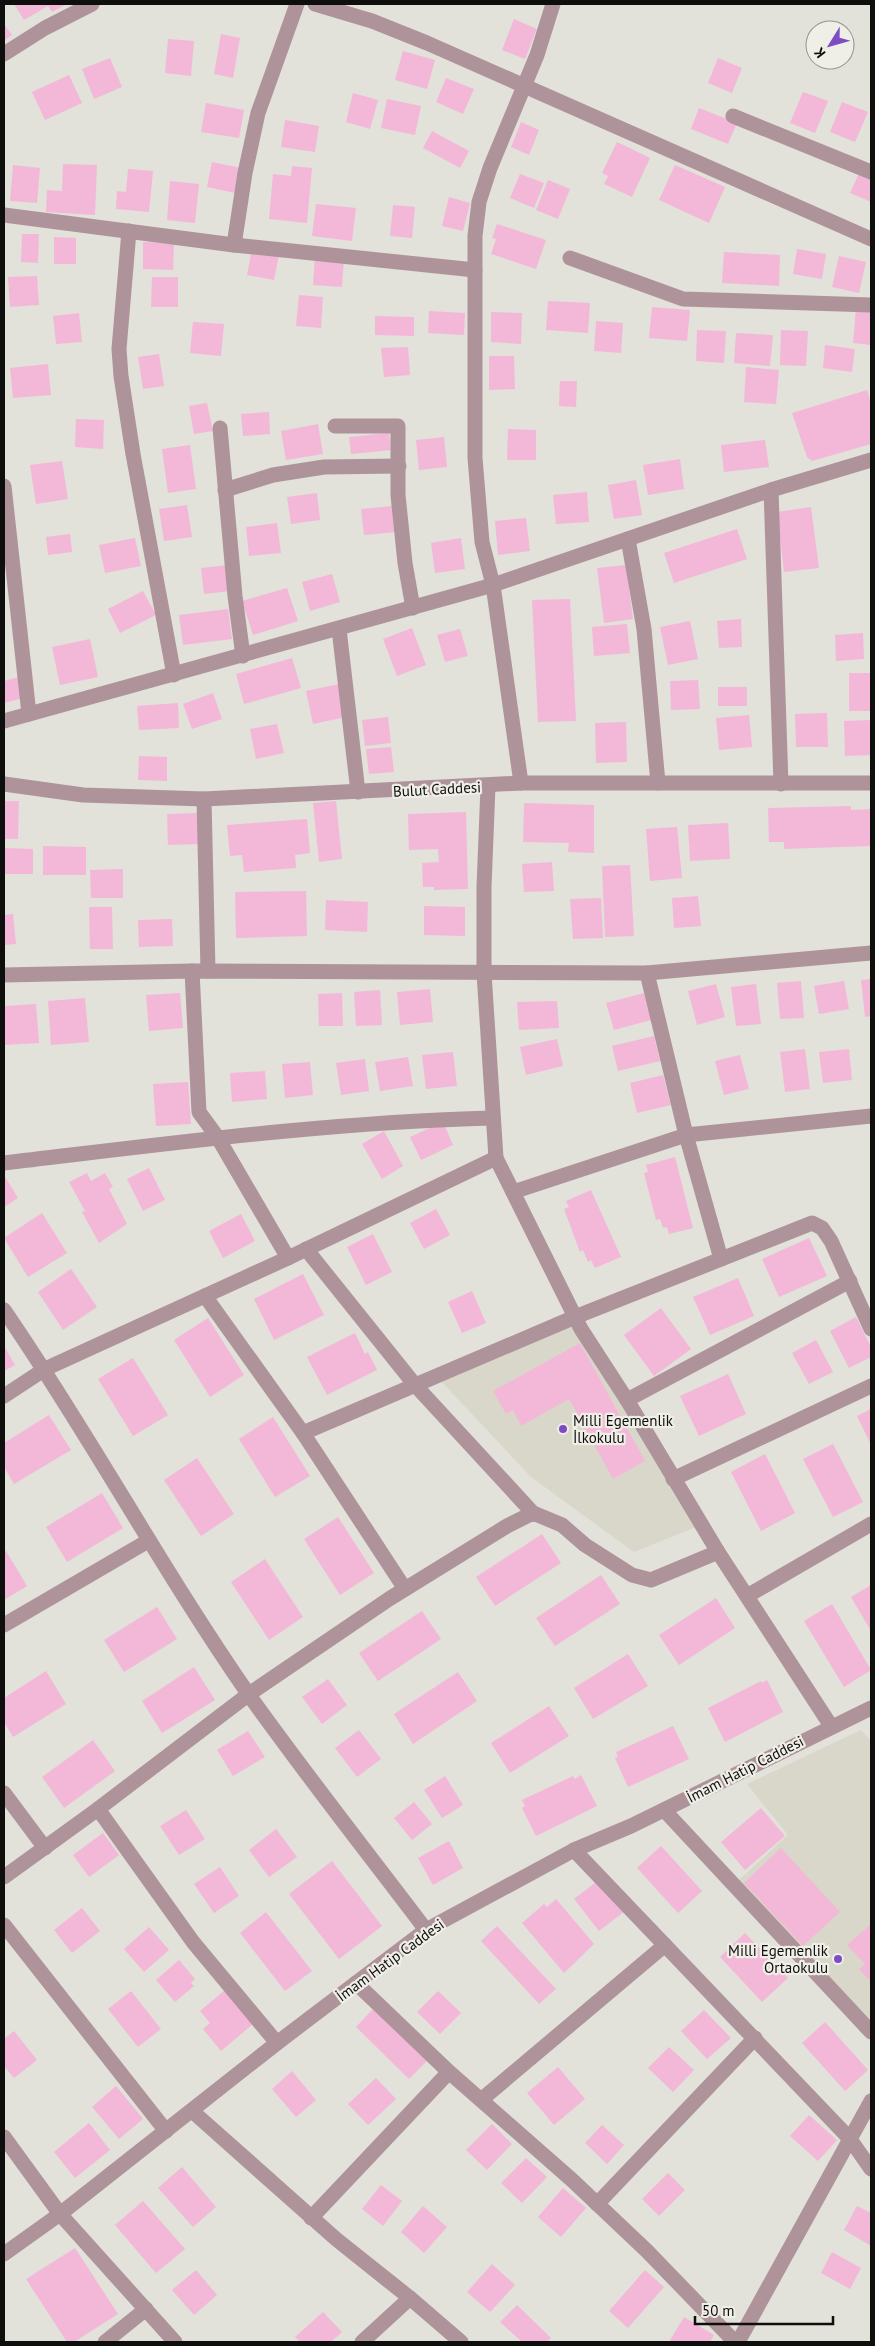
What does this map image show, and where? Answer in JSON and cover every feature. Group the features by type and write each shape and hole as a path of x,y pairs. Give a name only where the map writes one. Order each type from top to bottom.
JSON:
{"street":[{"path":"4,54 45,28 92,4"},
{"path":"234,245 245,173 258,113 297,4"},
{"path":"315,4 372,21 427,43 871,238"},
{"path":"521,784 493,586 482,542 475,458 475,236 479,202 490,168 537,55 553,4"},
{"path":"733,116 871,172"},
{"path":"4,215 234,245 475,270"},
{"path":"129,231 118,348 133,454 174,675"},
{"path":"570,258 682,299 871,304"},
{"path":"335,426 398,426 399,504 405,564 413,608"},
{"path":"220,428 235,596 243,656"},
{"path":"4,721 493,586 771,490 871,460"},
{"path":"225,490 274,475 324,467 399,466"},
{"path":"4,486 29,714"},
{"path":"771,490 781,784"},
{"path":"628,539 644,630 658,784"},
{"path":"339,629 358,792"},
{"name":"Bulut Caddesi","path":"4,784 83,795 204,799 521,784 871,783"},
{"path":"488,786 484,886 484,973 496,1158 575,1317 718,1552 831,1726"},
{"path":"204,799 208,971"},
{"path":"4,975 192,971 647,973 871,953"},
{"path":"192,971 199,1112 218,1138 288,1258"},
{"path":"647,973 686,1135 721,1259"},
{"path":"513,1192 686,1135 871,1116"},
{"path":"4,1164 218,1138 436,1119 493,1118"},
{"path":"4,1396 45,1369 288,1258 496,1158"},
{"path":"303,1433 575,1317 812,1223 822,1228 831,1241 871,1329"},
{"path":"306,1249 414,1385 533,1513 562,1525 585,1545 632,1575 651,1580 718,1552"},
{"path":"627,1400 850,1282"},
{"path":"205,1296 303,1433 404,1589"},
{"path":"4,1310 45,1369 148,1541 249,1694 426,1930"},
{"path":"673,1479 871,1386"},
{"path":"4,1877 98,1810 249,1694 404,1589 507,1526 533,1513"},
{"path":"747,1596 871,1524"},
{"path":"4,1625 148,1541"},
{"name":"İmam Hatip Caddesi","path":"4,2254 60,2214 277,2043 426,1930 574,1850 631,1826 831,1726 869,1712"},
{"path":"4,1793 45,1848"},
{"path":"98,1810 193,1942 277,2043"},
{"path":"664,1810 871,2032"},
{"path":"574,1850 850,2139 871,2169"},
{"path":"4,1925 166,2132"},
{"path":"482,2100 665,1945"},
{"path":"356,1983 449,2072 647,2251 736,2342 871,2101"},
{"path":"597,2204 755,2038"},
{"path":"312,2218 449,2072"},
{"path":"192,2111 312,2218 461,2342"},
{"path":"4,2137 60,2214 175,2342"},
{"path":"362,2342 410,2298"},
{"path":"105,2342 146,2309"}],"shaded area":[{"name":"Milli Egemenlik İlkokulu","path":"576,1324 698,1526 634,1552 531,1477 441,1381"},
{"name":"Milli Egemenlik Ortaokulu","path":"861,1730 871,1741 871,2038 738,1881 788,1835 747,1784"}],"building":[{"path":"14,4 67,4 52,12 48,6 24,20"},
{"path":"514,19 537,29 525,59 502,50"},
{"path":"4,24 12,35 4,41"},
{"path":"221,34 240,38 233,78 214,74"},
{"path":"168,39 194,41 191,76 165,73"},
{"path":"403,51 435,60 427,89 395,80"},
{"path":"110,58 122,87 94,99 82,69"},
{"path":"718,58 742,68 732,93 708,83"},
{"path":"69,75 82,103 45,120 32,92"},
{"path":"446,78 474,89 463,114 436,102"},
{"path":"803,92 828,101 815,133 790,123"},
{"path":"353,93 378,100 370,129 346,122"},
{"path":"387,99 421,106 415,135 381,128"},
{"path":"842,102 868,112 855,142 830,132"},
{"path":"206,103 244,110 239,138 201,132"},
{"path":"699,108 737,123 728,144 691,129"},
{"path":"285,120 319,126 315,152 281,147"},
{"path":"521,122 539,130 529,155 511,147"},
{"path":"432,131 469,151 460,168 423,148"},
{"path":"617,142 650,158 632,197 604,184 608,176 602,173"},
{"path":"212,162 241,168 235,193 207,187"},
{"path":"63,164 97,165 95,215 46,212 47,190 62,191"},
{"path":"13,165 40,168 37,203 10,201"},
{"path":"675,165 725,187 709,223 659,200"},
{"path":"292,166 312,168 307,223 269,219 273,174 291,176"},
{"path":"128,169 153,171 149,212 116,209 117,191 126,192"},
{"path":"860,171 871,176 871,202 850,193"},
{"path":"520,174 544,183 534,208 510,198"},
{"path":"548,180 570,189 558,219 536,210"},
{"path":"170,181 199,184 195,223 167,220"},
{"path":"449,197 470,203 463,231 442,226"},
{"path":"316,204 356,208 352,241 312,236"},
{"path":"393,205 415,207 412,238 390,236"},
{"path":"497,224 546,240 536,269 491,254 496,239 492,238"},
{"path":"22,234 39,234 38,263 21,262"},
{"path":"54,237 76,238 76,264 54,264"},
{"path":"143,242 174,243 173,270 143,269"},
{"path":"252,249 279,254 274,280 247,275"},
{"path":"797,249 826,254 822,279 793,274"},
{"path":"724,252 780,255 779,286 722,283"},
{"path":"839,256 866,262 859,293 832,287"},
{"path":"315,257 344,259 342,287 313,285"},
{"path":"37,276 39,305 10,307 8,277"},
{"path":"152,277 178,277 178,307 151,307"},
{"path":"299,295 323,297 321,328 296,326"},
{"path":"548,301 590,303 588,333 546,330"},
{"path":"652,307 690,310 687,341 649,338"},
{"path":"856,308 871,310 871,345 853,343"},
{"path":"429,311 465,313 464,335 428,333"},
{"path":"491,312 522,313 521,344 491,342"},
{"path":"79,313 82,342 56,344 53,316"},
{"path":"375,316 414,317 414,336 375,335"},
{"path":"596,321 623,323 621,353 594,351"},
{"path":"193,322 224,324 221,356 190,353"},
{"path":"697,330 726,331 724,363 696,361"},
{"path":"781,330 808,331 806,366 780,365"},
{"path":"736,333 773,335 770,366 734,363"},
{"path":"825,345 855,349 852,372 823,368"},
{"path":"408,347 410,375 384,377 381,348"},
{"path":"159,354 164,386 143,389 138,357"},
{"path":"489,356 514,356 515,389 489,390"},
{"path":"48,364 51,395 13,398 10,368"},
{"path":"746,367 779,370 776,404 744,402"},
{"path":"560,381 577,381 576,407 559,406"},
{"path":"867,390 871,403 871,444 812,461 807,457 792,413"},
{"path":"207,403 213,431 194,434 189,406"},
{"path":"269,412 270,434 243,436 241,414"},
{"path":"76,419 104,420 103,449 75,447"},
{"path":"318,424 323,454 286,460 281,431"},
{"path":"508,429 536,430 536,460 507,460"},
{"path":"389,433 391,450 351,454 349,437"},
{"path":"444,437 447,467 419,470 416,440"},
{"path":"765,440 769,467 724,472 721,445"},
{"path":"190,445 196,489 168,493 162,449"},
{"path":"680,459 684,489 648,495 643,465"},
{"path":"62,461 68,499 36,504 30,465"},
{"path":"636,480 642,515 614,519 608,485"},
{"path":"587,492 589,522 556,524 553,495"},
{"path":"317,493 320,520 291,524 287,497"},
{"path":"187,505 192,537 164,541 159,509"},
{"path":"393,506 396,532 364,535 361,509"},
{"path":"811,507 819,568 784,572 777,512"},
{"path":"526,518 530,551 498,555 495,521"},
{"path":"277,523 281,553 249,556 246,527"},
{"path":"737,529 747,559 674,583 664,553"},
{"path":"70,534 72,552 48,555 46,537"},
{"path":"135,538 141,566 105,573 99,545"},
{"path":"461,538 465,569 435,573 431,543"},
{"path":"228,565 231,591 204,594 201,568"},
{"path":"626,565 633,619 604,623 597,568"},
{"path":"332,574 340,602 310,611 302,582"},
{"path":"287,588 298,621 253,635 242,601"},
{"path":"143,591 156,615 120,633 108,609"},
{"path":"570,599 576,721 538,722 532,600"},
{"path":"228,609 232,639 183,645 179,615"},
{"path":"741,619 742,647 719,648 717,621"},
{"path":"690,621 698,659 668,665 660,627"},
{"path":"627,624 630,653 594,656 592,627"},
{"path":"412,628 426,665 397,676 383,639"},
{"path":"460,629 468,656 445,662 437,635"},
{"path":"863,633 864,659 836,661 835,635"},
{"path":"90,639 98,677 60,685 52,647"},
{"path":"292,658 301,688 244,704 236,674"},
{"path":"849,673 871,673 871,711 849,711"},
{"path":"19,677 24,698 4,703 4,681"},
{"path":"698,680 700,709 671,710 670,681"},
{"path":"339,684 346,717 313,724 306,691"},
{"path":"718,687 747,687 747,706 718,706"},
{"path":"213,693 222,719 192,729 183,704"},
{"path":"178,703 179,728 139,730 137,706"},
{"path":"827,713 828,747 796,747 795,714"},
{"path":"749,715 752,747 719,750 716,718"},
{"path":"388,717 391,743 365,746 362,720"},
{"path":"871,720 871,755 845,756 844,721"},
{"path":"626,722 627,762 596,763 595,723"},
{"path":"277,724 284,753 256,759 250,729"},
{"path":"391,747 394,772 369,774 366,749"},
{"path":"139,756 167,757 167,781 138,780"},
{"path":"4,801 19,801 18,839 4,839"},
{"path":"336,801 342,859 319,862 313,803"},
{"path":"524,803 594,805 594,853 568,852 569,843 523,842"},
{"path":"851,806 851,810 871,809 871,846 784,849 784,842 769,842 768,808"},
{"path":"466,812 468,889 434,890 434,887 423,887 422,863 439,862 438,849 409,850 408,814"},
{"path":"200,813 201,844 168,845 167,814"},
{"path":"307,819 310,853 295,855 296,868 244,872 242,855 230,856 227,825"},
{"path":"728,823 730,859 690,861 688,825"},
{"path":"677,827 682,878 650,881 646,829"},
{"path":"43,846 86,847 86,875 43,875"},
{"path":"4,848 33,849 33,874 4,874"},
{"path":"552,862 554,891 524,892 522,864"},
{"path":"630,865 634,936 605,937 602,866"},
{"path":"123,869 123,898 91,898 90,870"},
{"path":"306,891 307,936 236,938 235,892"},
{"path":"698,896 701,926 674,928 672,898"},
{"path":"601,898 603,938 573,939 570,899"},
{"path":"326,900 368,902 367,932 325,930"},
{"path":"424,906 465,907 465,936 424,935"},
{"path":"89,907 112,907 113,949 90,949"},
{"path":"13,914 16,944 4,945 4,915"},
{"path":"172,919 173,946 139,947 138,920"},
{"path":"871,979 871,1016 865,1017 861,980"},
{"path":"801,981 804,1018 780,1019 777,983"},
{"path":"844,981 849,1009 819,1014 814,986"},
{"path":"716,984 725,1017 697,1025 688,991"},
{"path":"756,984 761,1024 736,1026 731,987"},
{"path":"430,989 433,1022 400,1025 397,992"},
{"path":"380,990 382,1025 356,1026 354,992"},
{"path":"180,993 183,1028 149,1031 146,995"},
{"path":"342,993 343,1026 319,1026 318,994"},
{"path":"644,993 651,1020 614,1030 606,1003"},
{"path":"85,998 89,1042 51,1045 48,1001"},
{"path":"557,1001 559,1028 519,1030 517,1002"},
{"path":"36,1004 39,1043 4,1045 4,1006"},
{"path":"654,1036 660,1061 618,1071 612,1046"},
{"path":"557,1039 563,1066 526,1075 520,1047"},
{"path":"805,1049 810,1089 785,1092 780,1052"},
{"path":"849,1049 852,1080 823,1083 819,1052"},
{"path":"453,1052 457,1086 426,1089 422,1055"},
{"path":"740,1055 749,1089 724,1095 715,1061"},
{"path":"408,1057 413,1086 380,1091 375,1062"},
{"path":"365,1059 369,1091 341,1095 336,1063"},
{"path":"310,1062 313,1095 285,1098 282,1064"},
{"path":"265,1071 267,1099 232,1102 230,1073"},
{"path":"663,1075 671,1105 637,1113 630,1083"},
{"path":"188,1082 191,1124 156,1126 153,1084"},
{"path":"443,1122 453,1145 421,1160 410,1137"},
{"path":"384,1131 403,1166 382,1179 362,1144"},
{"path":"675,1157 693,1228 669,1234 667,1227 663,1228 660,1219 656,1220 644,1173 648,1172 646,1165"},
{"path":"149,1168 165,1200 143,1211 127,1179"},
{"path":"87,1173 91,1181 105,1173 113,1187 109,1189 127,1224 99,1243 82,1212 85,1211 69,1182"},
{"path":"4,1175 18,1198 4,1207"},
{"path":"591,1190 621,1257 595,1268 591,1260 588,1262 583,1250 580,1252 564,1209 569,1207 566,1201"},
{"path":"436,1209 450,1235 424,1249 410,1223"},
{"path":"42,1213 67,1253 28,1277 4,1238"},
{"path":"241,1214 255,1241 223,1258 209,1231"},
{"path":"373,1234 392,1272 366,1285 347,1247"},
{"path":"809,1238 827,1276 779,1297 762,1259"},
{"path":"71,1269 97,1307 63,1330 38,1292"},
{"path":"303,1274 324,1315 274,1340 254,1299"},
{"path":"738,1278 754,1316 710,1335 693,1297"},
{"path":"472,1291 486,1323 462,1333 448,1302"},
{"path":"661,1308 691,1349 654,1376 624,1335"},
{"path":"856,1317 871,1347 871,1357 849,1368 830,1331"},
{"path":"208,1318 244,1375 210,1397 174,1340"},
{"path":"355,1333 365,1354 368,1352 377,1370 327,1395 307,1357"},
{"path":"816,1340 833,1372 809,1384 792,1353"},
{"path":"580,1343 645,1461 613,1479 569,1399 521,1426 513,1410 506,1414 493,1391"},
{"path":"4,1346 15,1365 4,1371"},
{"path":"133,1358 168,1415 133,1436 98,1379"},
{"path":"728,1374 746,1414 699,1436 680,1396"},
{"path":"871,1409 871,1445 857,1416"},
{"path":"49,1415 71,1450 14,1484 4,1467 4,1443"},
{"path":"273,1417 310,1476 275,1497 239,1439"},
{"path":"833,1444 863,1502 833,1517 803,1459"},
{"path":"765,1454 795,1513 761,1531 731,1472"},
{"path":"197,1458 234,1514 201,1536 164,1480"},
{"path":"102,1493 123,1528 67,1562 46,1527"},
{"path":"338,1517 374,1573 340,1595 304,1539"},
{"path":"542,1534 561,1563 495,1606 476,1577"},
{"path":"6,1551 27,1586 4,1600 4,1552"},
{"path":"265,1559 303,1617 269,1640 231,1582"},
{"path":"601,1575 620,1604 555,1646 536,1618"},
{"path":"871,1585 871,1631 851,1597"},
{"path":"716,1598 735,1628 679,1665 659,1635"},
{"path":"832,1604 871,1670 844,1687 804,1621"},
{"path":"157,1607 177,1639 124,1672 104,1640"},
{"path":"422,1611 441,1639 378,1681 359,1653"},
{"path":"628,1654 648,1686 593,1719 574,1688"},
{"path":"194,1667 215,1700 162,1733 142,1701"},
{"path":"46,1671 66,1704 13,1737 4,1722 4,1698"},
{"path":"458,1672 477,1701 413,1744 394,1714"},
{"path":"328,1679 347,1705 322,1724 302,1697"},
{"path":"767,1680 783,1712 725,1742 708,1708 761,1681 761,1683"},
{"path":"549,1706 569,1736 510,1773 491,1743"},
{"path":"673,1726 689,1759 628,1787 615,1758 618,1757 616,1752"},
{"path":"359,1730 381,1759 357,1777 335,1748"},
{"path":"248,1731 265,1757 233,1776 217,1750"},
{"path":"93,1740 115,1771 64,1808 42,1777"},
{"path":"581,1775 597,1806 536,1836 522,1808 525,1806 522,1800 573,1776 575,1779"},
{"path":"445,1776 463,1805 442,1818 424,1790"},
{"path":"414,1802 432,1824 412,1840 394,1818"},
{"path":"761,1808 785,1836 745,1870 721,1842"},
{"path":"186,1810 205,1839 179,1855 160,1826"},
{"path":"276,1829 297,1857 269,1877 249,1850"},
{"path":"103,1833 119,1855 89,1877 73,1855"},
{"path":"449,1841 463,1868 433,1885 418,1858"},
{"path":"661,1846 702,1891 678,1913 637,1868"},
{"path":"781,1848 840,1912 803,1946 744,1883"},
{"path":"332,1861 382,1926 339,1959 289,1894"},
{"path":"220,1867 239,1896 214,1913 194,1884"},
{"path":"600,1879 625,1911 599,1931 574,1899"},
{"path":"556,1899 594,1944 564,1973 522,1923 544,1904 547,1907"},
{"path":"82,1908 100,1931 72,1953 54,1930"},
{"path":"266,1912 312,1971 285,1991 240,1933"},
{"path":"871,1924 871,1982 859,1969 865,1964 847,1945"},
{"path":"497,1926 556,1989 539,2004 481,1941"},
{"path":"149,1927 169,1950 144,1972 124,1949"},
{"path":"745,1933 788,1978 762,2002 720,1957"},
{"path":"179,1960 195,1979 191,1983 194,1986 175,2002 156,1980"},
{"path":"225,1990 253,2024 221,2051 203,2029 210,2023 200,2011"},
{"path":"131,1991 161,2029 138,2047 108,2009"},
{"path":"438,1991 461,2013 440,2034 417,2012"},
{"path":"374,2008 428,2060 409,2079 356,2027"},
{"path":"704,2010 731,2038 707,2059 681,2031"},
{"path":"825,2022 868,2070 845,2091 802,2043"},
{"path":"14,2031 37,2060 14,2078 4,2066 4,2039"},
{"path":"669,2047 694,2070 673,2092 648,2068"},
{"path":"558,2067 585,2099 554,2125 527,2093"},
{"path":"292,2071 316,2100 296,2117 272,2089"},
{"path":"376,2078 396,2099 368,2125 348,2104"},
{"path":"116,2086 143,2119 119,2139 92,2107"},
{"path":"809,2115 837,2140 818,2161 790,2136"},
{"path":"89,2123 110,2150 75,2178 54,2152"},
{"path":"492,2124 512,2144 487,2170 466,2150"},
{"path":"602,2125 624,2145 607,2164 585,2143"},
{"path":"526,2158 547,2177 522,2203 501,2183"},
{"path":"182,2167 216,2207 193,2227 158,2188"},
{"path":"668,2173 685,2190 659,2216 642,2199"},
{"path":"381,2185 402,2201 383,2226 362,2209"},
{"path":"563,2188 586,2208 561,2237 538,2217"},
{"path":"143,2201 185,2249 156,2273 115,2225"},
{"path":"423,2206 447,2227 424,2253 401,2232"},
{"path":"857,2206 871,2213 871,2246 844,2230"},
{"path":"75,2248 118,2314 74,2342 67,2342 26,2279"},
{"path":"832,2252 861,2268 850,2289 821,2273"},
{"path":"492,2264 515,2285 490,2312 467,2292"},
{"path":"196,2270 217,2295 194,2315 172,2290"},
{"path":"645,2270 664,2287 628,2328 609,2311"},
{"path":"517,2305 551,2338 547,2342 522,2342 500,2322"},
{"path":"323,2312 342,2332 331,2342 300,2342 295,2337"},
{"path":"684,2317 714,2335 710,2342 669,2342"}],"place":[{"name":"Milli Egemenlik İlkokulu","path":"563,1429"},
{"name":"Milli Egemenlik Ortaokulu","path":"838,1959"}]}
